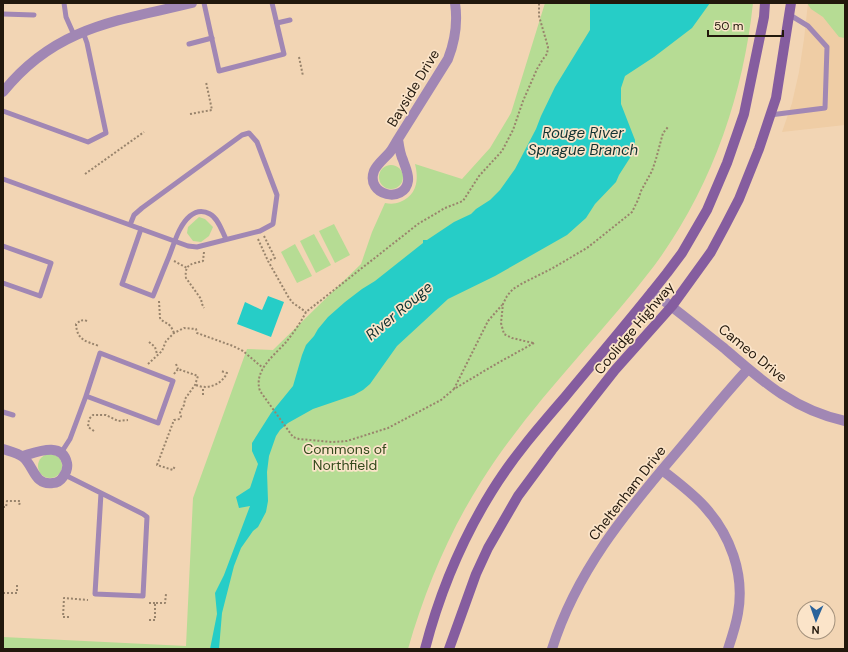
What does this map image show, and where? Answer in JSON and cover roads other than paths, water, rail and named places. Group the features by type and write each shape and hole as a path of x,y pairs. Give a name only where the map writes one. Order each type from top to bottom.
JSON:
{"main road":[{"name":"Coolidge Highway","path":"425,649 434,615 448,578 463,543 493,490 526,443 652,292 682,252 707,210 727,163 744,114 764,17 765,3"},
{"name":"Coolidge Highway","path":"449,649 476,574 495,535 518,496 610,376 672,306 711,252 725,226 742,192 759,149 776,98 791,3"}],"street":[{"path":"3,92 35,59 60,42 78,33 108,22 192,3"},
{"name":"Bayside Drive","path":"398,139 401,156 408,173 408,184 402,191 390,195 384,194 376,187 373,178 374,173 378,165 398,139 448,59 452,50 456,26 455,3"},
{"name":"Cameo Drive","path":"652,292 672,306 776,391 821,414 845,421"},
{"name":"Cheltenham Drive","path":"552,649 560,625 571,600 594,558 618,523 748,369"},
{"path":"3,449 23,456 47,449 61,452 67,462 65,475 56,482 41,482 36,478 23,456"},
{"path":"662,470 703,505 721,527 732,550 738,575 739,603 738,614 728,649"}],"lane":[{"path":"3,111 88,142 106,133 87,43 66,17 64,3"},
{"path":"204,3 219,71 284,54 272,3"},
{"path":"3,14 34,15"},
{"path":"770,115 825,108 827,47 808,26 790,15"},
{"path":"277,23 290,20"},
{"path":"189,44 212,38"},
{"path":"3,179 141,229 175,241 188,246 203,246 258,231 273,224 277,195 257,142 249,134 242,135 142,208 134,215 130,225"},
{"path":"141,229 122,284 153,296 175,241 190,215 196,212 204,211 211,214 216,220 226,239"},
{"path":"3,246 51,263 40,296 3,283"},
{"path":"61,452 67,446 70,439 100,354 173,381 158,423 86,396"},
{"path":"3,412 13,415"},
{"path":"65,475 101,493 147,517 143,596 95,594 101,493"}],"water":[{"name":"Rouge River Sprague Branch","path":"590,3 710,3 692,28 654,57 625,76 621,88 621,104 635,140 635,150 616,182 595,204 586,218 567,235 495,276 448,299 397,346 370,384 363,390 354,395 313,409 288,423 280,430 276,436 269,456 267,472 268,501 266,512 258,527 253,531 241,548 234,566 222,613 219,649 210,649 217,614 215,593 224,575 250,506 239,508 236,497 250,488 258,464 252,451 252,443 271,413 293,386 306,345 328,317 345,302 375,281 423,243 423,240 427,240 454,222 471,214 490,200 500,190 515,169 536,129 555,87 590,30"},
{"path":"268,296 284,302 271,337 237,324 245,302 262,310"}],"water label":[{"name":"River Rouge","path":"399,311"}],"park label":[{"name":"Commons of Northfield","path":"345,458"}]}
